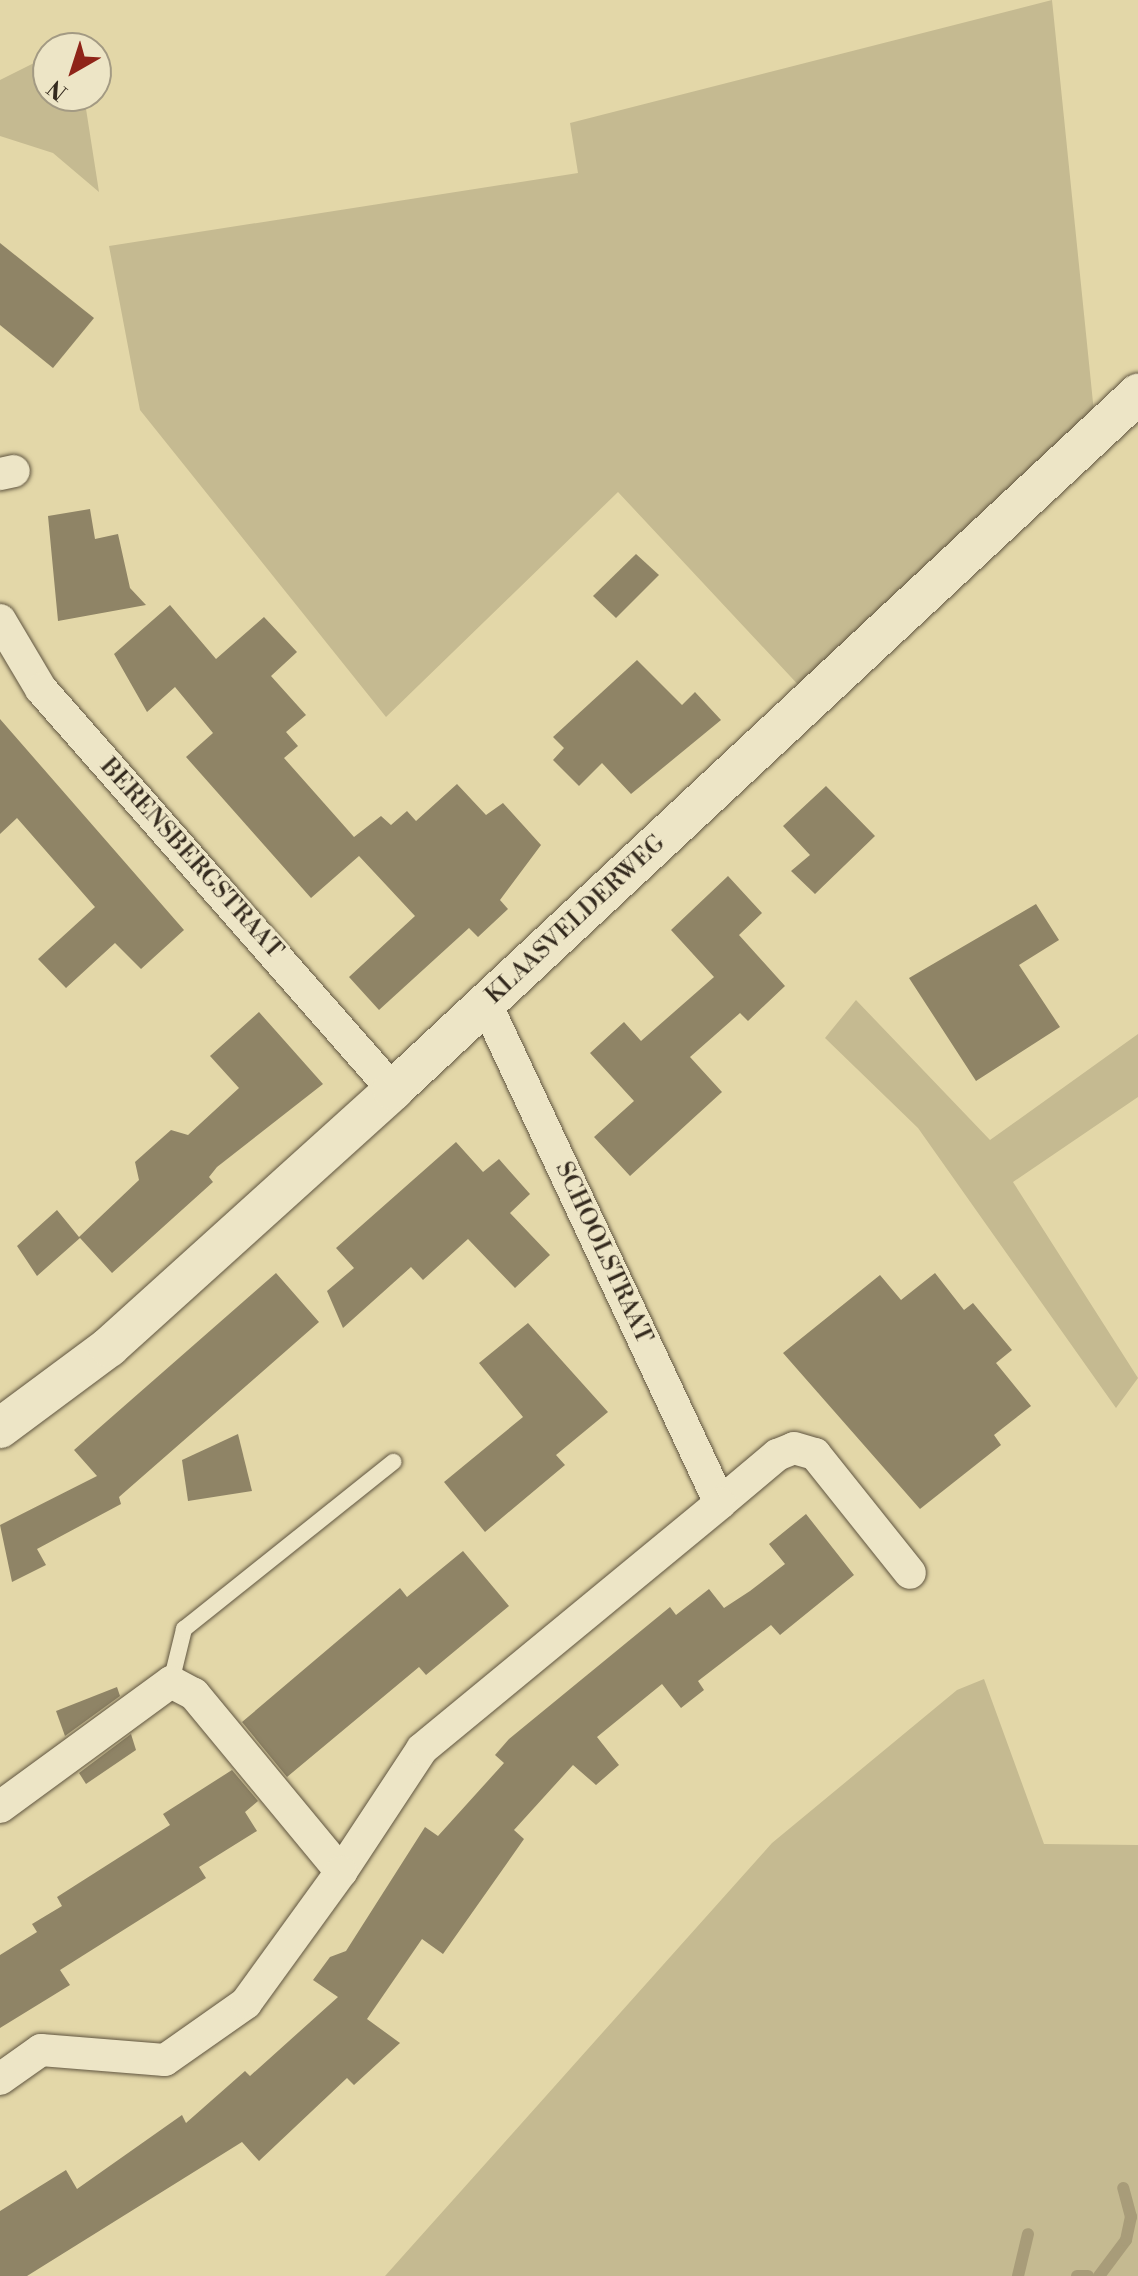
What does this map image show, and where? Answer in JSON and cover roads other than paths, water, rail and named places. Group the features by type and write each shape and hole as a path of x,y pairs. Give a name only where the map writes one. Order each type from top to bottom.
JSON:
{"street":[{"name":"KLAASVELDERWEG","path":"0,1428 109,1347 393,1090 1138,394"},
{"name":"BERENSBERGSTRAAT","path":"0,620 41,689 393,1090"},
{"name":"SCHOOLSTRAAT","path":"486,1004 720,1503"},
{"path":"0,2079 41,2050 165,2060 246,2003 341,1872 422,1749 777,1455 794,1448 815,1454 910,1573"},
{"path":"0,1807 171,1682 194,1694 341,1872"}],"lane":[{"path":"171,1682 184,1629 393,1462"}],"waterway":[{"path":"1099,2276 1126,2240 1131,2217 1123,2188"},
{"path":"1018,2276 1028,2234"},
{"path":"1077,2276 1088,2276"}]}
